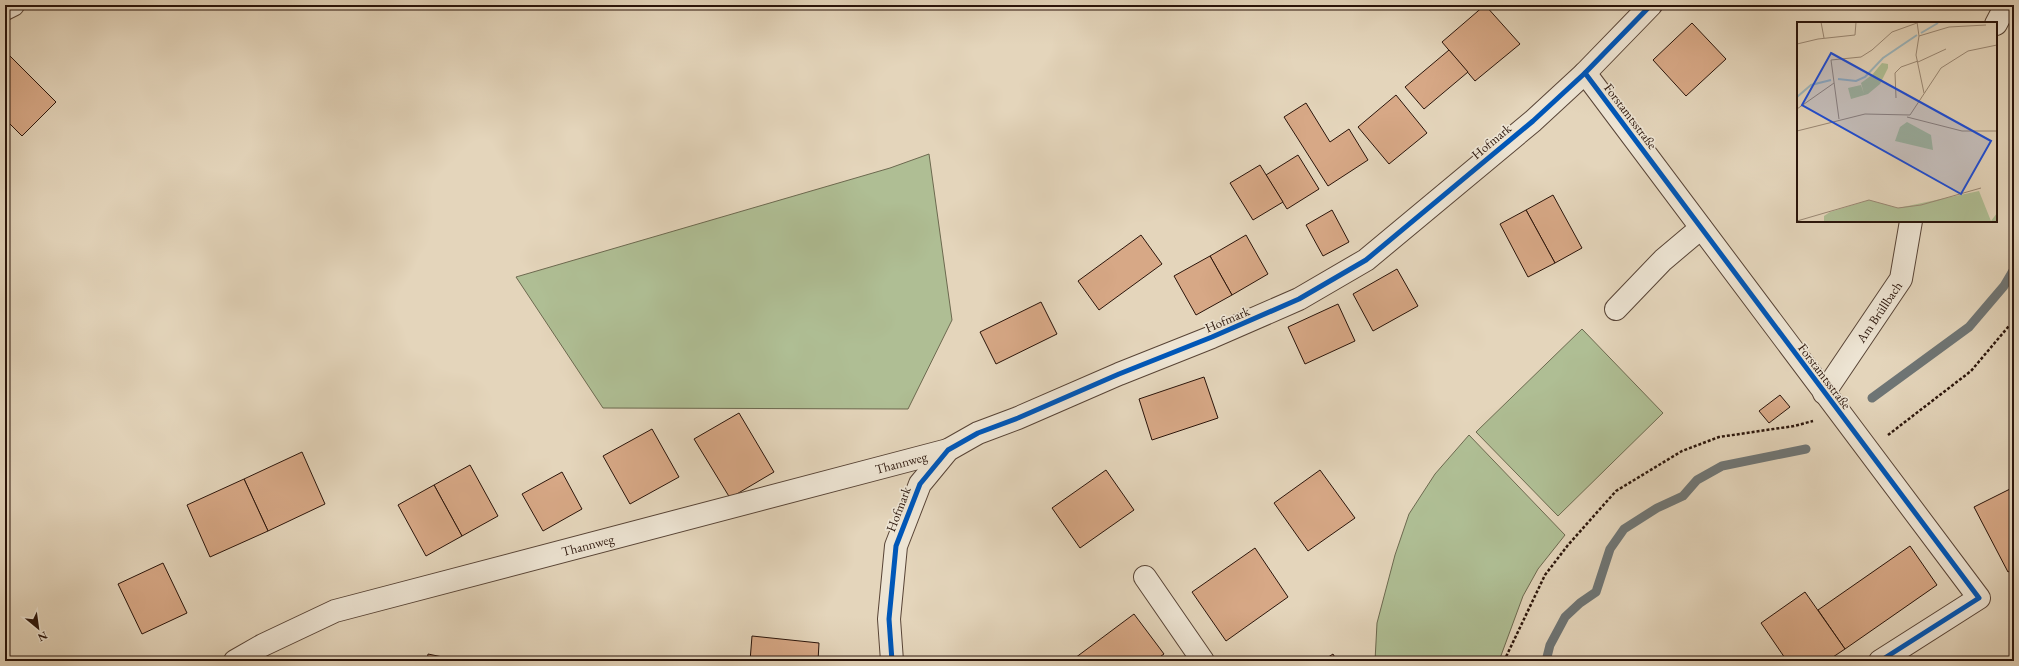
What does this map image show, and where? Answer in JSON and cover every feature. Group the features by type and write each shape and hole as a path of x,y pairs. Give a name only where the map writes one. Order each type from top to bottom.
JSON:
{"street":[{"path":"5,9 13,5"},
{"name":"Hofmark","path":"892,661 889,619 896,546 920,484 948,450 978,432 1018,418 1299,299 1366,260 1533,121 1585,73 1651,5"},
{"path":"1997,22 2006,5"},
{"name":"Forstamtsstraße","path":"1585,73 1978,598 1880,661"},
{"name":"Am Brüllbach","path":"1829,399 1901,279 1910,222"},
{"path":"1616,309 1663,260 1701,228"},
{"name":"Thannweg","path":"235,661 263,645 335,611 948,450"},
{"path":"1145,577 1202,661"}],"path":[{"path":"1867,449 1915,416 1971,371 2014,320"},
{"path":"1504,661 1545,575 1568,545 1616,491 1682,451 1719,437 1794,426 1817,420 1829,399"}],"green space":[{"path":"929,154 952,320 908,409 603,408 516,277 890,168"},
{"path":"1582,329 1663,413 1558,516 1476,432"},
{"path":"1469,435 1565,535 1538,569 1523,596 1499,661 1375,661 1377,623 1395,555 1409,514 1435,474"}],"building":[{"path":"1485,5 1520,44 1475,81 1442,42"},
{"path":"1692,23 1726,59 1686,96 1653,60"},
{"path":"1449,50 1468,72 1424,109 1405,87"},
{"path":"7,53 56,102 22,136 5,119 5,56"},
{"path":"1396,95 1427,133 1389,164 1358,127"},
{"path":"1306,103 1330,142 1349,129 1368,160 1328,186 1284,117"},
{"path":"1298,155 1319,189 1287,209 1266,175"},
{"path":"1260,165 1283,202 1253,220 1230,183"},
{"path":"1553,195 1582,248 1555,263 1526,210"},
{"path":"1332,210 1349,242 1323,256 1306,225"},
{"path":"1526,210 1555,263 1528,277 1500,224"},
{"path":"1141,235 1162,264 1099,310 1078,281"},
{"path":"1246,235 1268,274 1232,295 1210,256"},
{"path":"1210,256 1232,295 1196,315 1174,276"},
{"path":"1397,269 1418,306 1373,331 1353,294"},
{"path":"1041,302 1057,334 996,364 980,332"},
{"path":"1338,304 1355,341 1305,364 1288,327"},
{"path":"1204,377 1218,418 1152,440 1139,399"},
{"path":"1780,395 1790,407 1769,423 1759,411"},
{"path":"739,413 774,472 730,498 694,439"},
{"path":"652,429 679,477 630,504 603,456"},
{"path":"302,452 325,504 268,531 244,479"},
{"path":"470,465 498,516 462,536 434,485"},
{"path":"1106,470 1134,510 1080,548 1052,508"},
{"path":"1320,470 1355,518 1308,551 1274,503"},
{"path":"562,472 582,509 543,531 522,494"},
{"path":"244,479 268,531 210,557 187,505"},
{"path":"434,485 462,536 426,556 398,505"},
{"path":"2014,487 2014,569 2008,572 1974,507"},
{"path":"1910,546 1937,585 1845,649 1818,610"},
{"path":"1255,548 1288,597 1226,641 1192,592"},
{"path":"163,563 187,613 142,634 118,584"},
{"path":"1805,592 1845,649 1827,661 1787,661 1761,623"},
{"path":"1134,614 1164,654 1154,661 1077,661 1075,658"},
{"path":"752,636 819,643 818,661 750,661"},
{"path":"428,654 462,661 427,661"},
{"path":"1333,654 1337,661 1322,661"}],"waterway":[{"path":"1872,398 1969,327 2004,286 2014,269"},
{"path":"1546,661 1550,645 1565,617 1580,603 1596,592 1610,549 1624,529 1657,508 1683,496 1697,480 1722,466 1806,449"}],"cycle path":[{"path":"892,661 889,619 896,546 920,484 948,450 978,433 1018,418 1299,299 1366,260 1533,121 1585,73 1651,5"},
{"path":"1585,73 1979,598 1880,661"}]}
